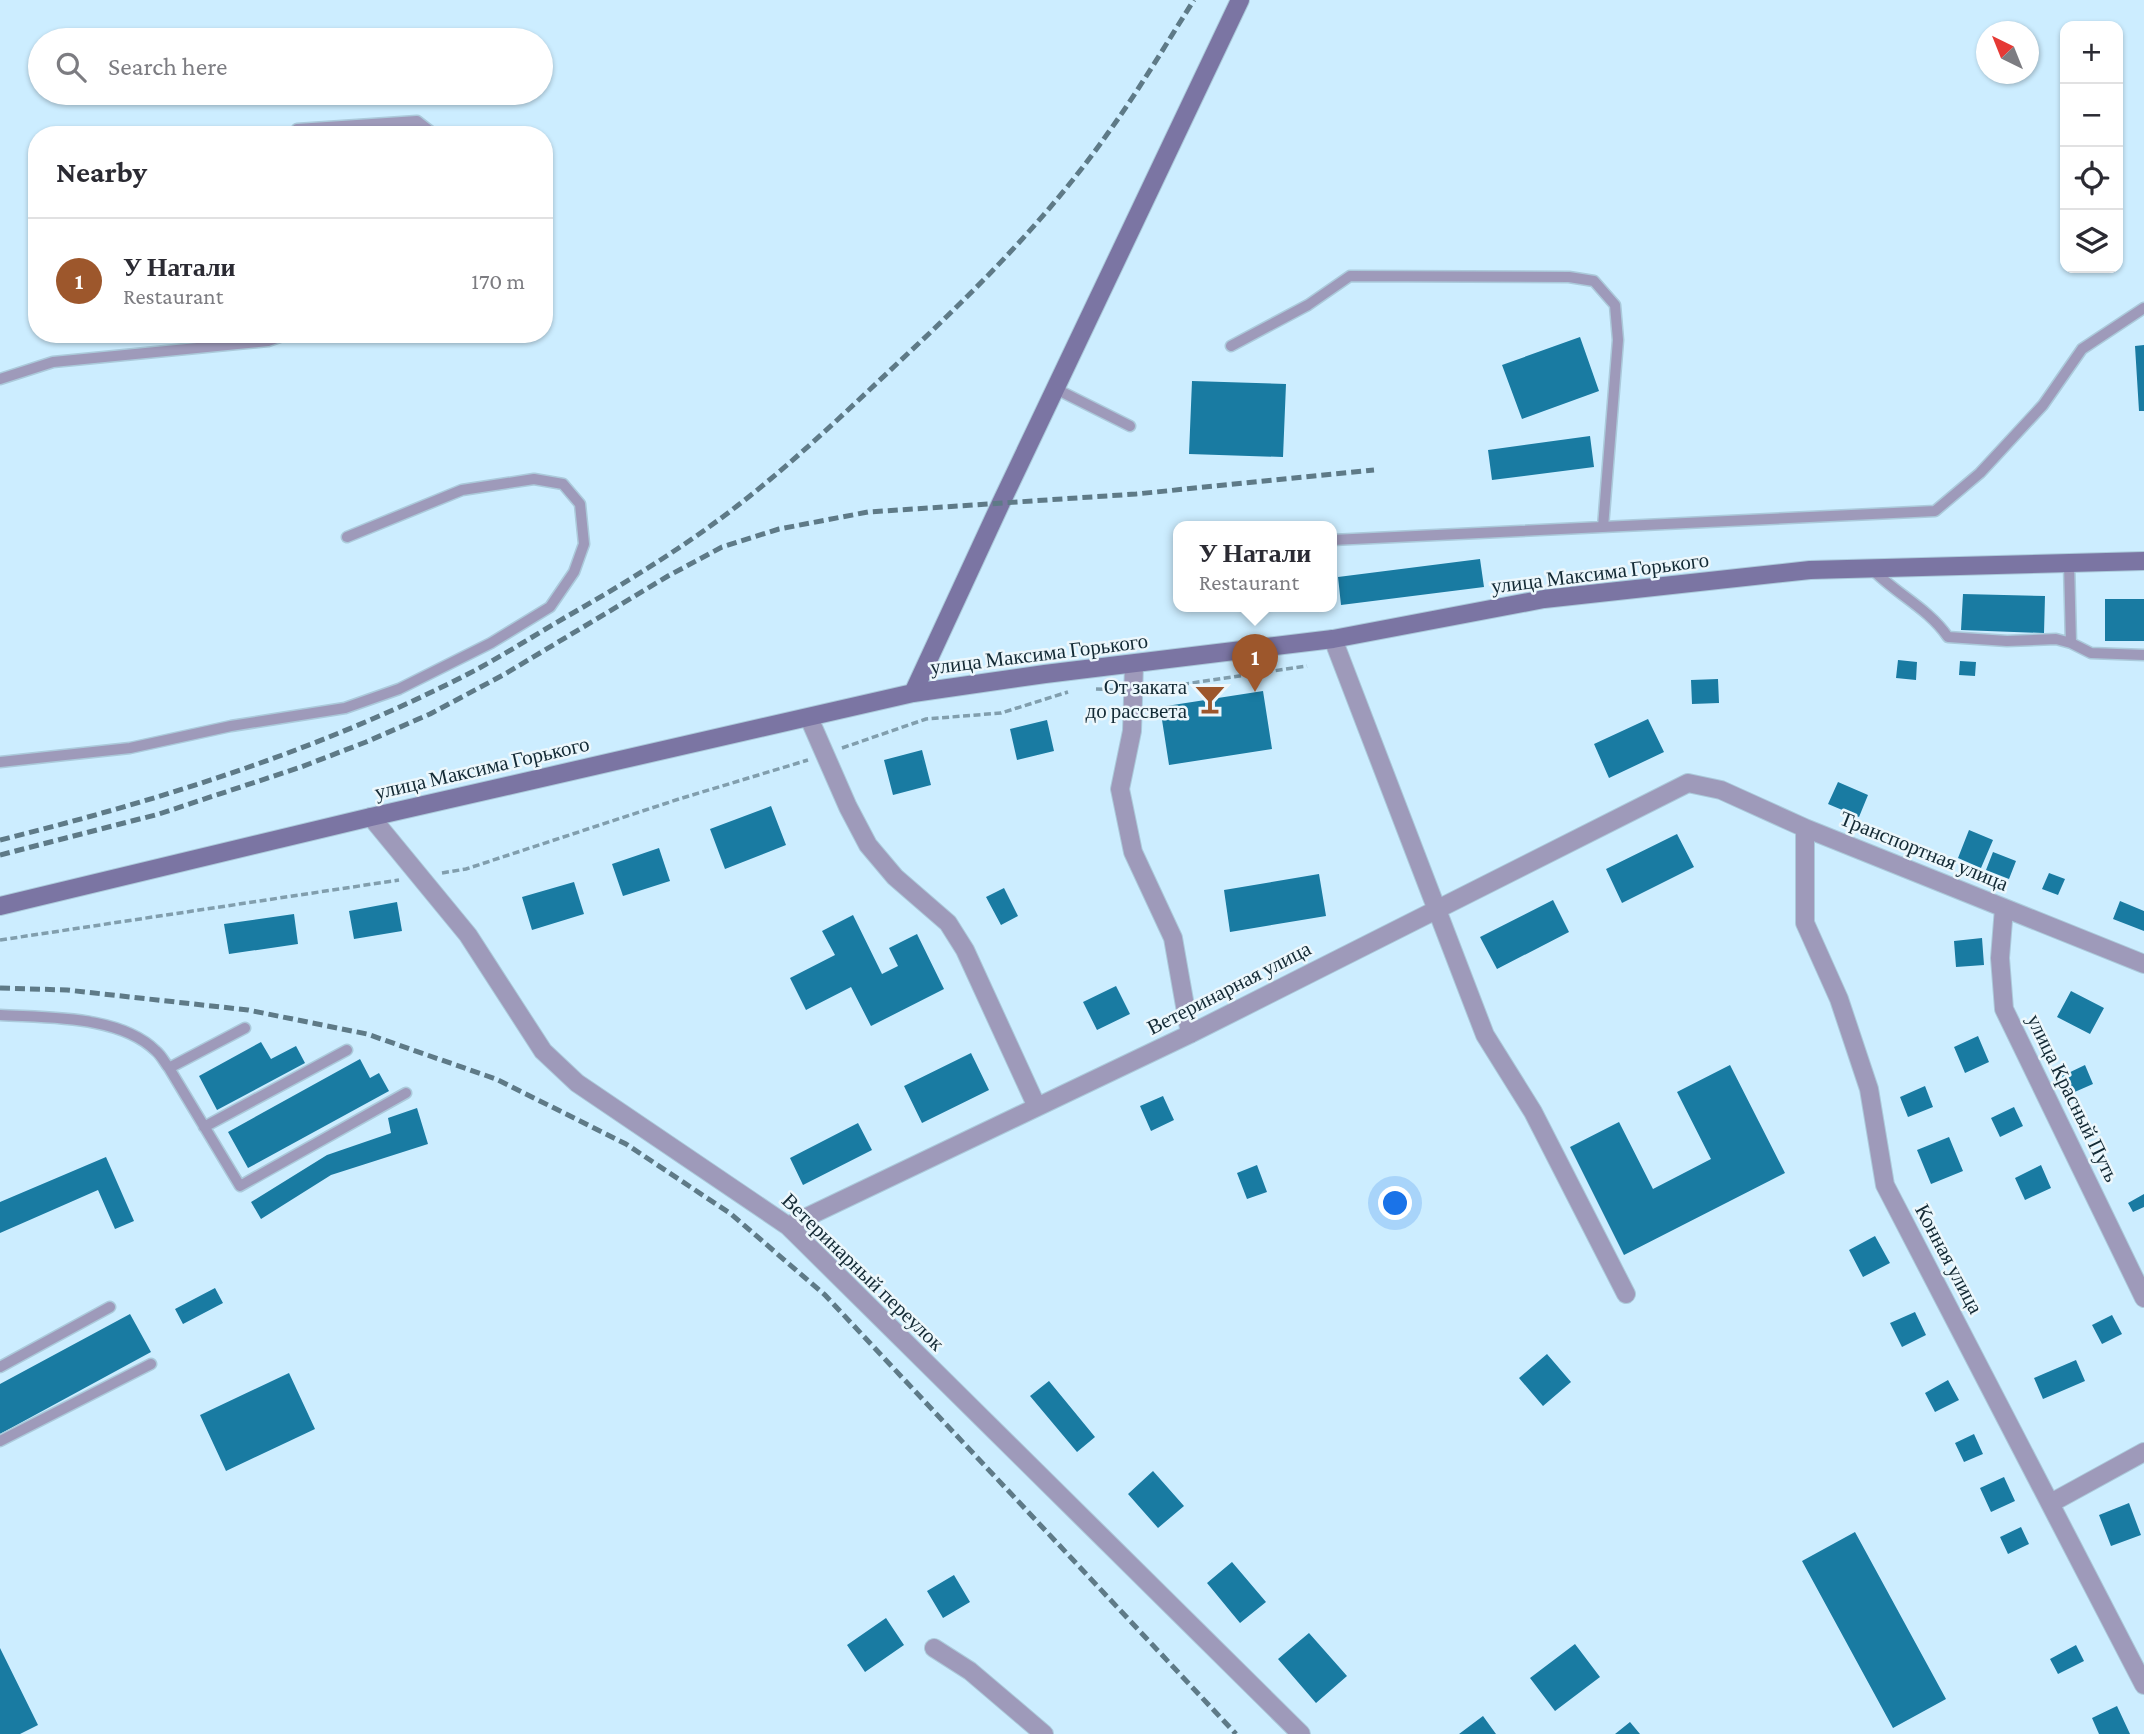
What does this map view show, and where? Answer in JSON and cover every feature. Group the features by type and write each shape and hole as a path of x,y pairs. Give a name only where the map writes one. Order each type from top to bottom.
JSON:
{"street":[{"path":"913,694 1240,0"},
{"name":"улица Максима Горького","path":"0,906 371,817 913,694 1045,674 1333,639 1544,599 1810,570 2144,561"},
{"path":"1333,639 1485,1035 1533,1112 1626,1294"},
{"path":"1134,665 1132,731 1119,789 1133,852 1172,939 1190,1034"},
{"path":"809,718 868,845 895,877 948,923 959,941 1037,1107"},
{"name":"Ветеринарная улица","path":"788,1226 1190,1034 1688,783"},
{"name":"Транспортная улица","path":"1688,783 1721,790 1805,828 2144,964"},
{"name":"Ветеринарный переулок","path":"371,817 468,935 543,1051 577,1083 788,1226 1301,1734"},
{"name":"Конная улица","path":"1805,828 1805,923 1839,999 1869,1089 1885,1185 2144,1685"},
{"name":"улица Красный Путь","path":"2004,908 2000,958 2004,1009 2144,1298"},
{"path":"2052,1503 2144,1451"},
{"path":"934,1648 970,1671 1044,1734"}],"lane":[{"path":"342,126 417,121 423,126"},
{"path":"1231,346 1307,304 1350,276 1569,277 1594,281 1615,305 1618,340 1603,527"},
{"path":"1337,540 1935,511 1980,473 2043,404 2082,349 2144,309"},
{"path":"0,379 53,362 248,343"},
{"path":"1056,389 1130,426"},
{"path":"0,762 130,748 231,726 345,708 399,689 491,643 550,607 574,572 584,544 580,504 564,485 534,480 462,491 347,537"},
{"path":"2070,563 2071,643"},
{"path":"1872,569 1938,622 1948,637 2007,641 2056,639 2091,653 2144,655"},
{"path":"0,1014 89,1021 136,1036 156,1051 169,1068 240,1186 406,1093"},
{"path":"169,1068 245,1028"},
{"path":"204,1127 347,1049"},
{"path":"0,1367 110,1307"},
{"path":"0,1441 151,1364"}],"path":[{"path":"1095,689 1133,691 1307,666"},
{"path":"0,940 466,869 926,719 1001,713 1072,691"}],"building":[{"path":"1580,337 1599,391 1522,419 1502,365"},
{"path":"2144,345 2144,411 2139,411 2135,346"},
{"path":"1192,381 1286,384 1283,457 1189,454"},
{"path":"1590,436 1594,467 1492,480 1488,450"},
{"path":"1480,559 1484,587 1341,605 1338,577"},
{"path":"1963,594 2045,596 2044,633 1961,630"},
{"path":"2105,599 2144,599 2144,641 2105,641"},
{"path":"1898,660 1917,662 1916,680 1896,678"},
{"path":"1960,661 1976,662 1975,676 1959,675"},
{"path":"1718,679 1719,703 1692,704 1691,680"},
{"path":"1263,691 1272,749 1169,765 1160,707"},
{"path":"1648,719 1664,752 1609,778 1594,744"},
{"path":"1047,720 1054,751 1017,760 1010,729"},
{"path":"922,750 931,785 893,795 884,760"},
{"path":"1838,782 1868,795 1859,817 1828,804"},
{"path":"771,806 786,845 725,869 710,829"},
{"path":"1969,830 1993,840 1981,868 1958,858"},
{"path":"1677,834 1694,867 1622,903 1606,869"},
{"path":"659,848 670,881 623,896 612,864"},
{"path":"1993,852 2016,861 2009,879 1986,870"},
{"path":"2049,873 2065,879 2058,895 2042,889"},
{"path":"1319,874 1326,916 1230,932 1224,890"},
{"path":"574,882 584,914 532,930 522,897"},
{"path":"1004,888 1018,916 1001,925 986,897"},
{"path":"1553,900 1569,932 1497,969 1480,937"},
{"path":"2120,901 2144,911 2144,931 2113,919"},
{"path":"397,902 402,931 354,939 349,911"},
{"path":"294,914 298,944 229,954 224,924"},
{"path":"853,915 882,974 898,966 889,948 917,934 944,989 871,1026 851,987 806,1010 790,978 835,955 822,931"},
{"path":"1982,938 1984,965 1956,967 1954,941"},
{"path":"1116,986 1130,1014 1097,1030 1083,1002"},
{"path":"2071,991 2104,1008 2090,1034 2057,1017"},
{"path":"1978,1036 1989,1062 1965,1073 1954,1047"},
{"path":"261,1042 271,1059 296,1046 305,1063 217,1110 199,1076"},
{"path":"971,1053 989,1090 922,1123 904,1086"},
{"path":"360,1059 370,1078 379,1073 389,1091 248,1168 228,1132"},
{"path":"1730,1065 1785,1173 1624,1255 1570,1147 1619,1122 1653,1189 1711,1159 1677,1092"},
{"path":"2085,1065 2093,1084 2070,1094 2062,1076"},
{"path":"1925,1086 1933,1107 1908,1117 1900,1097"},
{"path":"1163,1096 1174,1120 1151,1131 1140,1106"},
{"path":"2014,1107 2023,1126 2000,1137 1991,1118"},
{"path":"417,1108 428,1144 331,1175 261,1219 251,1202 327,1155 391,1133 388,1118"},
{"path":"858,1123 872,1150 803,1185 790,1158"},
{"path":"1949,1137 1963,1171 1931,1184 1917,1150"},
{"path":"106,1157 134,1221 115,1229 98,1190 0,1233 0,1202"},
{"path":"1257,1165 1267,1192 1247,1199 1237,1173"},
{"path":"2041,1165 2051,1188 2025,1200 2015,1178"},
{"path":"2144,1194 2144,1207 2133,1212 2128,1203"},
{"path":"1875,1236 1890,1263 1863,1277 1849,1250"},
{"path":"215,1288 223,1303 183,1324 175,1309"},
{"path":"1915,1312 1926,1335 1902,1347 1890,1323"},
{"path":"130,1314 151,1352 0,1434 0,1384"},
{"path":"2112,1315 2122,1334 2102,1344 2092,1325"},
{"path":"1547,1354 1571,1382 1543,1406 1519,1378"},
{"path":"2076,1360 2085,1381 2043,1399 2034,1378"},
{"path":"289,1373 315,1429 226,1471 200,1415"},
{"path":"1948,1380 1959,1400 1935,1412 1925,1393"},
{"path":"1049,1381 1095,1437 1077,1452 1030,1396"},
{"path":"1974,1434 1983,1454 1964,1462 1955,1443"},
{"path":"1153,1471 1184,1506 1158,1528 1128,1494"},
{"path":"2004,1477 2015,1501 1991,1512 1980,1488"},
{"path":"2129,1503 2141,1535 2111,1546 2099,1515"},
{"path":"2021,1527 2029,1544 2008,1554 2000,1537"},
{"path":"1855,1532 1946,1699 1893,1728 1802,1561"},
{"path":"1232,1562 1266,1602 1240,1623 1207,1583"},
{"path":"954,1575 970,1602 943,1618 927,1591"},
{"path":"886,1618 904,1645 865,1672 847,1645"},
{"path":"1309,1633 1347,1676 1316,1703 1278,1659"},
{"path":"1575,1644 1600,1677 1555,1711 1530,1678"},
{"path":"2076,1645 2084,1661 2058,1674 2050,1659"},
{"path":"0,1648 38,1725 20,1734 0,1734"},
{"path":"2117,1706 2130,1734 2099,1734 2092,1718"},
{"path":"1483,1716 1496,1734 1459,1734"},
{"path":"1630,1722 1640,1734 1615,1734"}],"railway":[{"path":"0,840 180,790 239,771 355,726 480,667 632,578 696,536 758,489 820,436 928,335 1010,252 1061,194 1108,133 1194,0"},
{"path":"0,855 159,814 301,767 366,742 430,714 505,674 668,576 722,547 779,529 868,512 1136,494 1374,470"},
{"path":"0,988 67,990 248,1010 367,1034 496,1079 626,1144 731,1214 825,1295 1236,1734"}],"place":[{"name":"У Натали","path":"1255,692"},
{"name":"От заката до рассвета","path":"1210,699"}]}
